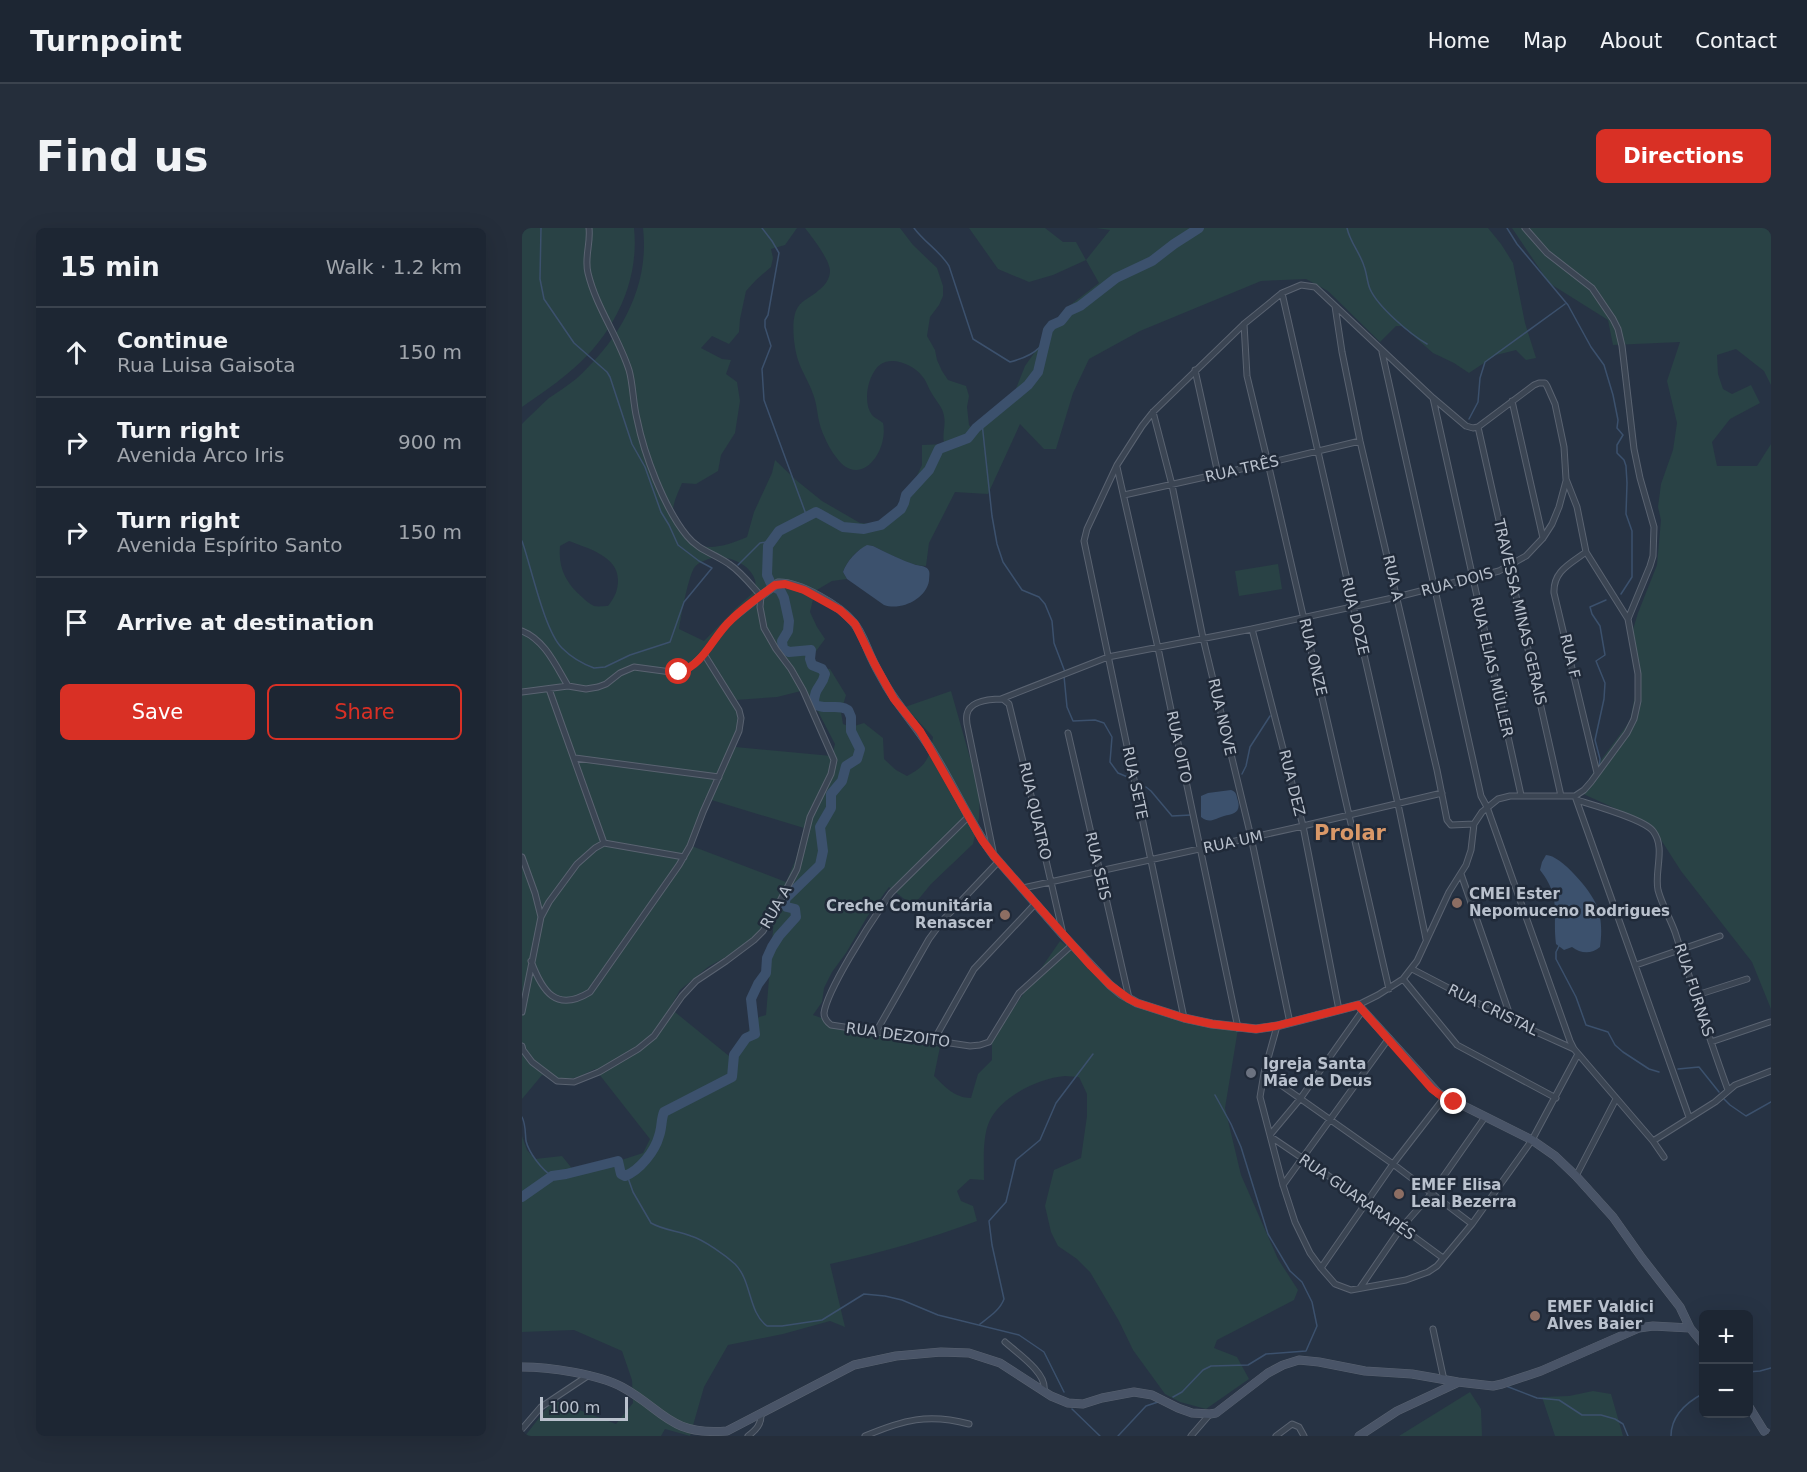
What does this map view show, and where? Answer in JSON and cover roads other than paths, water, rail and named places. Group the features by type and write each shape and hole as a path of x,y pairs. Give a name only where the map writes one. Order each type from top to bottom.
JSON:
{"street":[{"path":"589,228 590,240 586,259 588,273 630,371 637,422 664,499 687,537 696,545 728,563 761,596"},
{"path":"1525,228 1547,253 1592,288 1618,329 1634,448 1654,527 1653,556 1628,619"},
{"path":"1117,465 1153,412 1244,324 1282,293 1296,286 1310,286 1318,290 1466,426 1478,427 1539,383 1542,382 1547,386 1555,404 1564,447 1566,479 1577,507 1586,552 1628,619 1638,674 1637,708 1632,724 1587,787 1576,798 1689,1117"},
{"name":"RUA DOZE","path":"1282,293 1398,804 1426,939"},
{"name":"RUA A","path":"1335,306 1360,441 1447,820 1449,824 1474,824"},
{"name":"RUA ONZE","path":"1244,324 1247,376 1389,989"},
{"path":"1382,351 1481,796 1487,807 1564,1030 1576,1052 1653,1141 1664,1157"},
{"path":"1195,370 1218,474"},
{"name":"RUA ELIAS MÜLLER","path":"1433,398 1521,795"},
{"path":"1512,401 1543,538"},
{"name":"RUA NOVE","path":"1153,412 1172,485 1203,638 1251,837 1290,1023"},
{"name":"TRAVESSA MINAS GERAIS","path":"1478,427 1562,796"},
{"name":"RUA TRÊS","path":"1124,495 1269,464 1360,441"},
{"name":"RUA OITO","path":"1117,465 1238,1028"},
{"name":"RUA SETE","path":"1117,465 1087,529 1084,548 1184,1018"},
{"name":"RUA DOIS","path":"1001,699 1108,657 1252,629 1397,597 1472,579 1510,566 1534,550 1543,538 1559,507 1566,479"},
{"name":"RUA F","path":"1586,552 1556,576 1554,593 1597,773"},
{"path":"522,692 568,686 586,689 598,687 634,667 671,672 687,670 704,654 731,620 772,587 785,584 804,590 840,610 855,624 890,693 920,731 953,786 968,817 996,858 1063,936 1110,985 1129,999 1184,1018 1238,1028 1256,1029 1276,1026 1339,1010 1361,1007"},
{"name":"RUA A","path":"522,1046 532,1062 557,1081 574,1082 599,1072 638,1049 654,1036 682,996 696,981 726,961 763,931 797,869 810,817 831,774 834,760 803,690 764,628 760,607 761,596"},
{"name":"RUA DEZ","path":"1252,629 1303,826 1339,1010"},
{"path":"522,631 529,633 542,645 568,686"},
{"path":"531,961 541,985 553,996 566,1001 579,999 590,992 684,857 739,731 741,718 734,702 704,654"},
{"path":"549,689 604,843"},
{"path":"996,858 968,729 967,715 969,709 980,702 1001,699"},
{"name":"RUA QUATRO","path":"1001,699 1009,704 1063,936"},
{"name":"RUA SEIS","path":"1068,733 1129,999"},
{"path":"575,758 719,777"},
{"name":"RUA UM","path":"1023,888 1442,793"},
{"name":"RUA FURNAS","path":"1487,807 1498,799 1521,795 1576,798 1637,820 1653,831 1659,845 1658,891 1697,995 1728,1090"},
{"path":"1270,1136 1300,1099 1361,1007 1403,979 1412,969 1452,887 1469,858 1474,824 1487,807"},
{"name":"RUA DEZOITO","path":"968,817 884,903 831,993 824,1014 826,1022 831,1025 970,1046 981,1045 989,1042 1019,993 1072,945"},
{"path":"522,1012 541,917 549,902 577,864 604,843 684,857"},
{"path":"522,857 541,917"},
{"path":"876,1032 929,939 996,858"},
{"path":"1461,874 1512,1021"},
{"path":"934,1040 974,969 1036,903"},
{"path":"1636,965 1719,936"},
{"name":"RUA CRISTAL","path":"1412,969 1576,1052"},
{"path":"1403,979 1457,1045 1556,1098"},
{"path":"1697,995 1747,979"},
{"path":"1361,1007 1432,1089 1444,1098 1532,1140 1551,1152 1576,1176 1613,1217 1641,1258 1680,1307 1690,1329 1699,1339"},
{"path":"1711,1042 1770,1022"},
{"path":"1276,1026 1260,1097 1283,1185 1299,1233 1321,1268 1340,1287 1351,1290 1419,1276 1437,1266 1472,1224 1532,1140 1556,1098 1576,1052"},
{"path":"1283,1185 1389,1038"},
{"path":"1653,1141 1715,1102 1728,1090 1771,1071"},
{"path":"1264,1072 1432,1192 1472,1224"},
{"path":"1321,1268 1393,1164 1444,1098"},
{"path":"1576,1176 1616,1099"},
{"path":"1360,1288 1401,1228 1432,1192 1485,1117"},
{"name":"RUA GUARARAPÉS","path":"1270,1136 1367,1202 1443,1258"},
{"path":"522,1367 589,1375 621,1386 670,1426 688,1433 706,1435 727,1431 854,1365 924,1352 954,1352 984,1357 1012,1370 1060,1400 1075,1404 1129,1392 1147,1393 1184,1411 1210,1414 1216,1413 1268,1373 1299,1360 1365,1371 1412,1374 1458,1382 1502,1384 1541,1371 1639,1328 1653,1326 1690,1329"},
{"path":"1433,1329 1444,1380"},
{"path":"1005,1342 1041,1377 1045,1385 1044,1390"},
{"path":"522,1429 541,1407 589,1375"},
{"path":"1359,1436 1397,1411 1458,1382"},
{"path":"748,1436 757,1428 762,1418 761,1413"},
{"path":"1753,1413 1764,1434"},
{"path":"1191,1436 1210,1414"},
{"path":"865,1436 905,1421 925,1418 940,1418 969,1424"},
{"path":"1276,1436 1294,1424 1299,1427 1304,1436"}],"water":[{"path":"867,545 927,568 929,581 923,593 905,605 884,605 847,579 843,572 847,564"},
{"path":"1231,790 1238,801 1236,812 1212,820 1201,817 1201,796"},
{"path":"1546,855 1567,867 1593,898 1601,925 1600,947 1597,949 1590,952 1583,952 1572,947 1564,950 1556,944 1554,897 1540,870"}],"waterway":[{"path":"522,541 544,613 555,639 569,654 594,668 605,667 630,655 670,642 684,602 712,568 678,545 661,512 645,467 632,444 610,377 574,343 544,299 540,279 541,228"},
{"path":"762,228 779,253 768,315 765,320 771,346 762,369 764,400 807,517"},
{"path":"914,228 949,266 973,339 1010,362 1030,354 1047,339"},
{"path":"522,1197 552,1176 618,1161 621,1174 625,1176 631,1173 641,1165 654,1148 664,1112 732,1077 734,1055 746,1038 755,1034 751,999 766,973 767,958 779,936 796,917 795,909 784,905 786,898 820,865 823,851 820,827 831,808 831,794 842,781 846,766 857,759 860,749 851,731 851,717 848,710 814,704 815,694 825,674 822,669 812,665 811,650 789,652 783,649 782,641 788,631 789,621 784,598 780,590 772,586 767,575 768,546 779,531 816,512 843,527 864,529 881,525 901,509 906,495 929,470 939,449 968,438 976,428 1028,385 1038,372 1048,330 1052,325 1061,321 1069,311 1080,306 1116,278 1152,261 1199,228"},
{"path":"1347,228 1374,296 1395,319 1427,344"},
{"path":"1507,228 1517,244 1568,305 1591,347 1604,365 1613,395 1618,420 1617,428 1623,435 1617,445 1617,453 1626,466 1626,514 1632,531 1632,577 1621,594"},
{"path":"1469,419 1478,402 1480,378 1485,362 1565,304"},
{"path":"982,423 997,544 1003,562 1022,590 1039,597 1045,604 1052,621 1054,643 1065,672"},
{"path":"738,565 760,543 772,541"},
{"path":"1599,767 1600,759 1595,740 1605,683 1596,661 1605,655 1600,626 1590,607 1606,600"},
{"path":"1064,676 1067,707 1073,721 1095,720 1104,723 1112,737 1110,762 1118,773 1130,778"},
{"path":"1242,774 1250,747 1270,716"},
{"path":"1585,792 1593,783"},
{"path":"1146,787 1172,816 1191,815"},
{"path":"1560,944 1556,952 1556,959 1576,997 1586,1025 1608,1032 1615,1045 1623,1052 1649,1069 1659,1072"},
{"path":"980,1324 997,1310 1004,1299 989,1221 1006,1202 1016,1160 1040,1140 1056,1103 1093,1054"},
{"path":"1678,1069 1699,1067 1719,1092"},
{"path":"1173,1397 1182,1392 1203,1370 1211,1366 1248,1365 1266,1354 1306,1351 1317,1326 1312,1302 1302,1282 1290,1271 1268,1234 1241,1147 1215,1095"},
{"path":"1724,1099 1746,1116 1771,1102"},
{"path":"522,1117 530,1151 552,1176"},
{"path":"627,1175 633,1192 651,1223 696,1238 735,1264 744,1279 756,1313 767,1326 822,1320 864,1294 885,1296 902,1300 938,1315 1019,1335 1044,1352 1064,1392"},
{"path":"1753,1372 1771,1368"},
{"path":"1506,1386 1537,1398 1559,1400 1582,1415 1601,1415 1615,1419 1623,1424 1628,1436"},
{"path":"1671,1436 1674,1422 1681,1410 1699,1396"},
{"path":"1118,1436 1146,1406 1158,1402"},
{"path":"1072,1409 1100,1436"}],"place":[{"name":"CMEI Ester Nepomuceno Rodrigues","path":"1457,903"},
{"name":"Creche Comunitária Renascer","path":"1005,915"},
{"name":"Igreja Santa Mãe de Deus","path":"1251,1073"},
{"name":"EMEF Elisa Leal Bezerra","path":"1399,1194"},
{"name":"EMEF Valdici Alves Baier","path":"1535,1316"}],"district":[{"name":"Prolar","path":"1350,833"}]}
